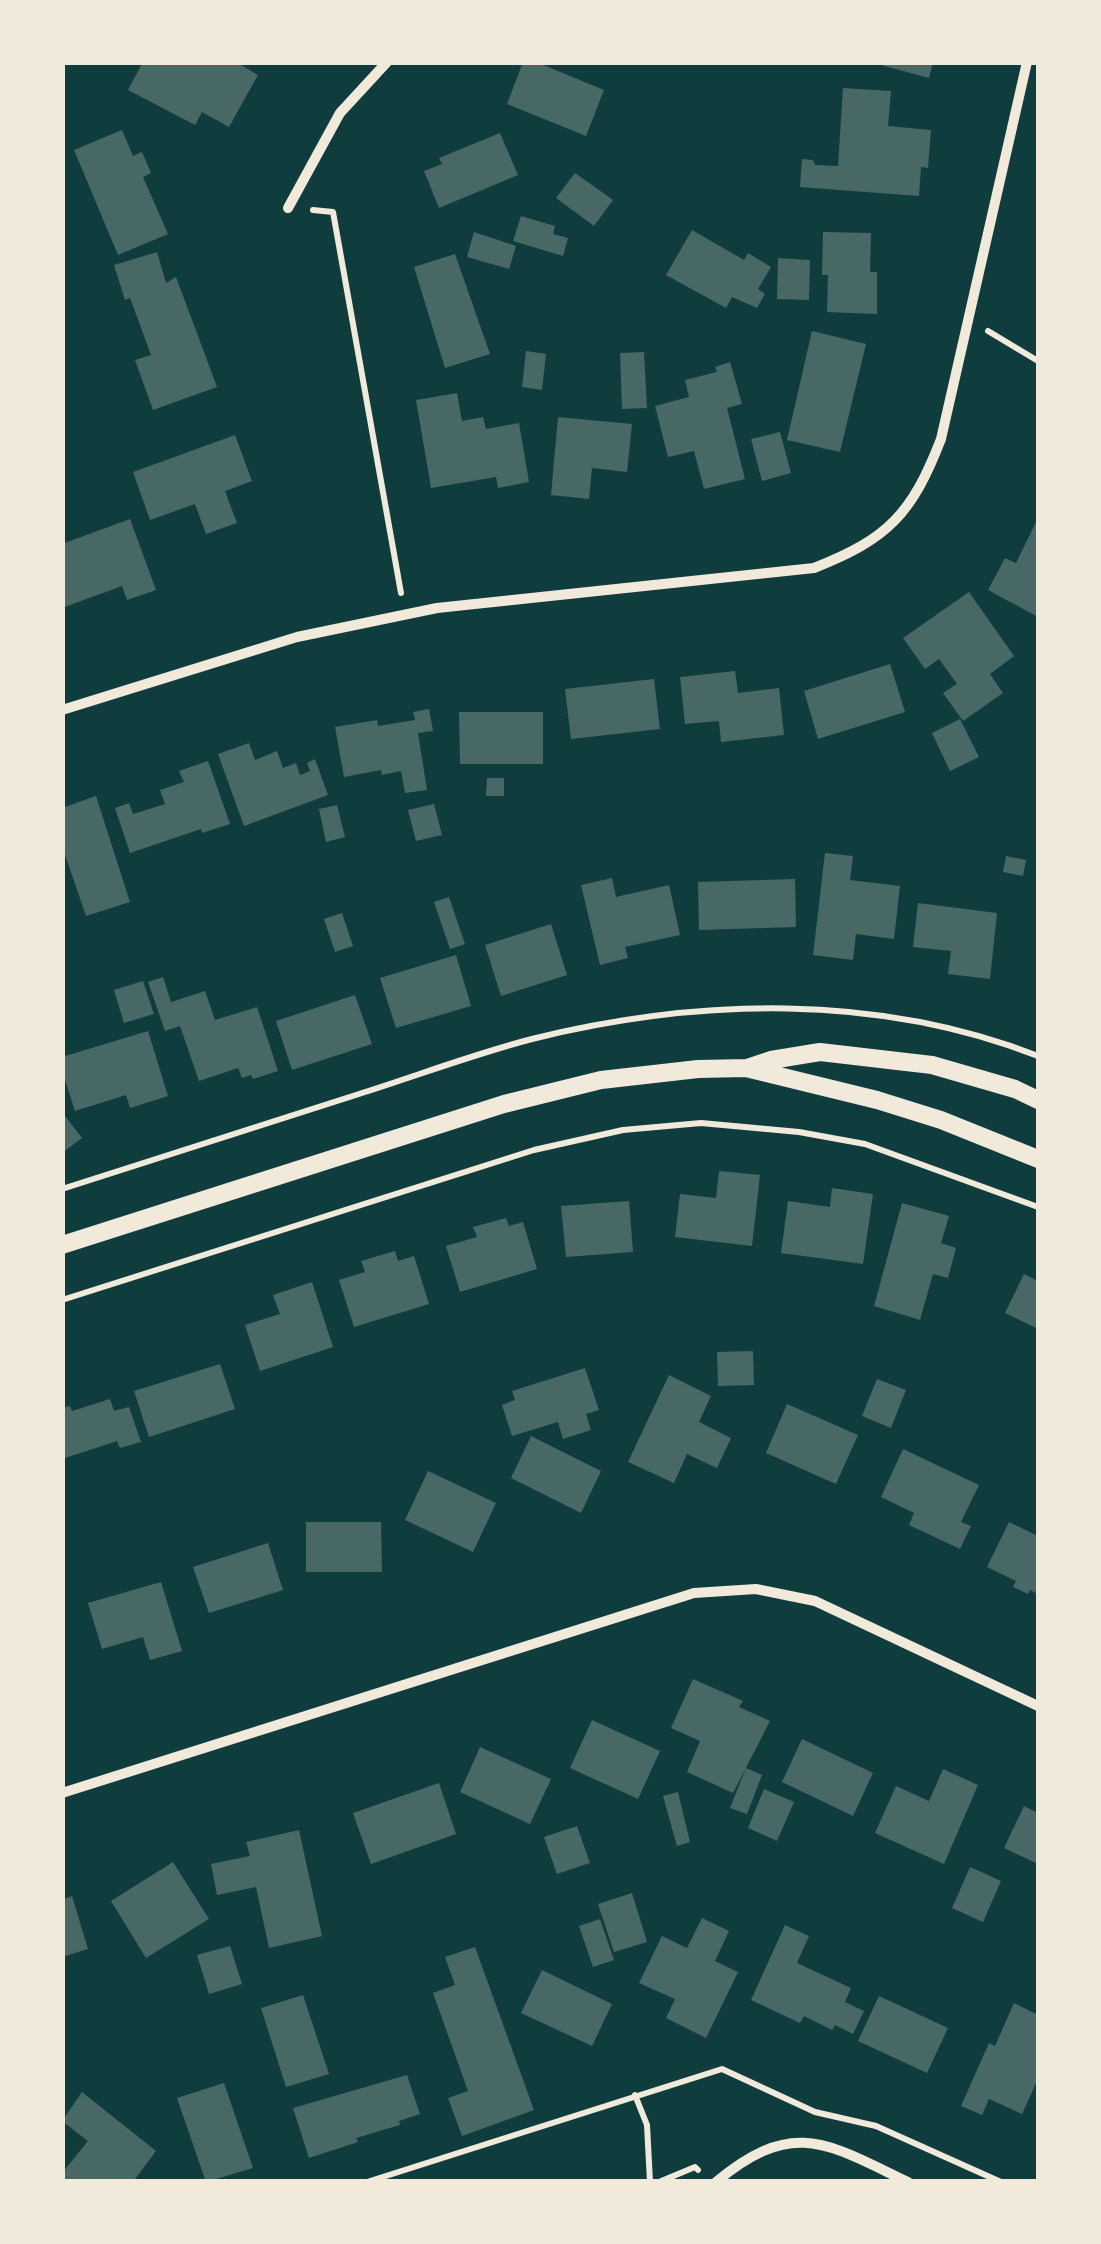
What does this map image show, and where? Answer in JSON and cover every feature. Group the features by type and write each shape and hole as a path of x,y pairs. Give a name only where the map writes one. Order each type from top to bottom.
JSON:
{"street":[{"path":"288,208 340,113 387,62"},
{"path":"62,710 297,637 405,614 814,568 857,552 895,522 924,483 941,440 1027,62"},
{"path":"746,1068 820,1052 932,1065 1015,1089 1038,1100"},
{"path":"62,1245 504,1104 602,1080 698,1069 746,1068 877,1100 941,1120 1038,1159"},
{"path":"62,1793 694,1593 756,1589 815,1601 1038,1706"},
{"path":"716,2182 757,2153 811,2141 844,2150 908,2182"}],"path":[{"path":"288,208 332,212 405,614"},
{"path":"968,320 1038,361"},
{"path":"62,1300 534,1150 623,1130 701,1124 799,1132 866,1144 1038,1207"},
{"path":"368,2182 722,2069 815,2112 876,2126 1001,2182"},
{"path":"635,2095 647,2125 650,2182"},
{"path":"659,2182 695,2167 702,2174"}],"building":[{"path":"143,62 236,62 258,75 229,127 202,112 195,125 128,90"},
{"path":"523,62 536,62 604,90 586,136 507,104"},
{"path":"870,62 933,62 929,78"},
{"path":"843,88 891,91 888,126 931,130 928,168 921,167 919,196 800,187 802,159 813,160 815,165 838,166"},
{"path":"122,130 133,156 142,152 151,173 143,177 168,234 118,255 74,150"},
{"path":"500,133 518,175 439,208 424,171 442,164 439,158"},
{"path":"575,173 613,200 594,226 556,198"},
{"path":"521,216 555,226 553,234 568,238 563,256 513,241"},
{"path":"692,230 744,260 748,253 771,267 758,289 765,294 757,308 732,297 726,308 666,275"},
{"path":"474,232 516,246 509,269 467,257"},
{"path":"823,232 871,233 870,272 877,272 877,314 827,312 828,275 822,275"},
{"path":"157,252 166,283 176,277 217,387 153,410 135,360 151,355 130,298 125,300 114,265"},
{"path":"455,254 490,354 445,368 414,267"},
{"path":"778,258 810,260 809,300 777,299"},
{"path":"812,331 866,344 840,452 787,440"},
{"path":"526,351 546,354 542,390 522,387"},
{"path":"644,352 647,408 622,409 620,353"},
{"path":"730,362 742,404 727,408 745,479 704,489 694,451 668,457 655,406 689,397 685,380 717,372 715,367"},
{"path":"457,393 462,421 483,417 486,429 519,423 529,482 498,488 496,477 431,488 416,400"},
{"path":"558,417 632,424 627,472 592,468 589,499 551,495"},
{"path":"780,432 791,473 762,481 751,439"},
{"path":"235,435 252,481 225,491 237,523 206,534 195,504 150,520 133,472"},
{"path":"1038,518 1038,617 988,590 1005,558 1016,563"},
{"path":"130,519 156,590 127,600 122,586 62,608 62,544"},
{"path":"969,592 1014,656 990,674 1003,693 963,721 943,693 957,684 939,659 925,669 903,638"},
{"path":"890,664 905,712 818,739 804,691"},
{"path":"735,671 738,693 779,688 784,735 721,742 719,721 685,724 680,677"},
{"path":"654,679 660,729 571,739 565,689"},
{"path":"429,709 433,731 418,733 427,790 405,793 401,771 382,775 381,770 344,777 335,727 377,720 378,726 415,720 413,712"},
{"path":"459,712 543,712 543,764 460,764"},
{"path":"960,719 979,757 950,771 932,733"},
{"path":"249,743 255,760 277,751 283,768 296,763 300,775 310,771 307,763 315,759 328,795 244,826 218,754"},
{"path":"208,761 230,824 202,833 201,829 130,853 115,808 129,803 133,814 165,804 160,790 184,782 179,771"},
{"path":"487,778 504,778 504,796 486,796"},
{"path":"96,796 130,902 86,916 62,846 62,808"},
{"path":"434,804 442,835 416,841 408,810"},
{"path":"337,805 345,837 326,842 319,809"},
{"path":"825,853 853,856 850,880 900,886 894,939 856,934 853,960 813,955"},
{"path":"1006,856 1026,860 1023,876 1003,872"},
{"path":"612,878 616,897 669,885 680,935 625,947 628,958 600,965 581,885"},
{"path":"795,879 796,927 699,930 698,882"},
{"path":"449,897 465,944 450,949 434,902"},
{"path":"918,903 997,913 990,979 948,974 951,951 913,947"},
{"path":"342,913 353,946 335,952 324,919"},
{"path":"551,924 567,975 501,996 485,945"},
{"path":"456,955 471,1006 396,1028 380,978"},
{"path":"163,977 171,1002 205,991 215,1020 257,1007 278,1071 253,1079 251,1075 242,1078 238,1068 199,1081 180,1026 165,1031 148,982"},
{"path":"143,981 154,1014 124,1023 114,990"},
{"path":"355,995 372,1044 292,1070 276,1021"},
{"path":"148,1031 168,1096 130,1108 126,1095 75,1111 62,1071 62,1057"},
{"path":"62,1112 82,1138 62,1153"},
{"path":"719,1171 760,1175 752,1246 675,1237 680,1194 716,1198"},
{"path":"832,1188 873,1194 863,1264 781,1253 788,1201 830,1207"},
{"path":"629,1201 633,1252 566,1257 561,1206"},
{"path":"902,1203 949,1216 941,1243 956,1248 948,1278 933,1274 920,1320 874,1306"},
{"path":"506,1218 509,1226 523,1222 537,1269 460,1292 446,1246 477,1237 473,1227"},
{"path":"395,1251 398,1261 414,1256 429,1304 354,1327 339,1280 365,1272 361,1261"},
{"path":"1024,1274 1038,1281 1038,1329 1005,1313"},
{"path":"312,1282 333,1347 260,1371 245,1325 280,1314 273,1295"},
{"path":"753,1351 754,1385 718,1386 717,1352"},
{"path":"220,1364 235,1409 149,1437 134,1391"},
{"path":"585,1368 599,1410 586,1414 591,1430 563,1439 558,1422 512,1436 502,1405 515,1400 512,1391"},
{"path":"669,1375 711,1396 699,1422 731,1438 717,1468 687,1454 674,1483 628,1462"},
{"path":"877,1379 906,1390 891,1428 862,1416"},
{"path":"110,1399 114,1411 129,1407 141,1442 120,1448 117,1441 62,1459 62,1408 70,1406 72,1411"},
{"path":"787,1404 858,1435 836,1484 766,1453"},
{"path":"531,1436 601,1471 581,1513 511,1478"},
{"path":"903,1449 979,1485 961,1522 971,1526 960,1549 909,1525 914,1513 881,1497"},
{"path":"428,1471 496,1503 473,1552 405,1520"},
{"path":"306,1522 381,1522 382,1572 306,1572"},
{"path":"1009,1522 1038,1536 1038,1594 1013,1587 1016,1581 987,1567"},
{"path":"268,1543 283,1590 209,1613 193,1567"},
{"path":"161,1582 182,1651 150,1660 143,1637 102,1649 88,1603"},
{"path":"693,1679 743,1701 739,1707 770,1721 733,1793 687,1772 700,1741 671,1728"},
{"path":"592,1720 660,1751 638,1799 570,1768"},
{"path":"802,1739 873,1773 853,1816 782,1782"},
{"path":"480,1747 551,1779 530,1824 460,1792"},
{"path":"746,1768 762,1775 747,1814 730,1808"},
{"path":"943,1769 978,1785 944,1864 875,1833 896,1786 929,1801"},
{"path":"439,1783 456,1834 371,1864 353,1813"},
{"path":"764,1789 794,1802 777,1841 748,1828"},
{"path":"678,1792 690,1842 677,1846 663,1796"},
{"path":"1024,1806 1038,1813 1038,1864 1004,1848"},
{"path":"577,1826 590,1863 557,1874 544,1837"},
{"path":"299,1830 322,1936 269,1948 256,1887 217,1895 211,1864 250,1856 246,1842"},
{"path":"173,1862 209,1919 146,1958 111,1901"},
{"path":"970,1867 1001,1881 983,1922 952,1908"},
{"path":"632,1893 647,1942 614,1952 598,1904"},
{"path":"72,1896 88,1949 62,1957 62,1900"},
{"path":"702,1918 729,1931 715,1961 738,1972 706,2038 666,2018 675,1999 639,1983 662,1936 687,1948"},
{"path":"600,1919 614,1960 593,1967 579,1926"},
{"path":"785,1925 809,1936 797,1963 851,1988 845,2002 864,2011 853,2034 835,2025 832,2030 804,2016 800,2023 751,2000"},
{"path":"230,1946 242,1984 209,1994 197,1955"},
{"path":"475,1947 534,2110 462,2136 448,2098 468,2091 433,1993 455,1985 445,1957"},
{"path":"542,1970 612,2004 592,2046 521,2013"},
{"path":"303,1995 329,2074 286,2087 261,2008"},
{"path":"879,1996 948,2028 927,2073 858,2041"},
{"path":"1014,2003 1038,2015 1038,2079 1022,2114 989,2099 982,2115 961,2106 989,2043 995,2046"},
{"path":"407,2075 420,2114 399,2121 400,2125 356,2138 358,2142 309,2158 293,2108"},
{"path":"224,2083 253,2168 206,2182 177,2098"},
{"path":"82,2092 156,2151 133,2182 62,2182 62,2173 88,2141 62,2121"}]}
